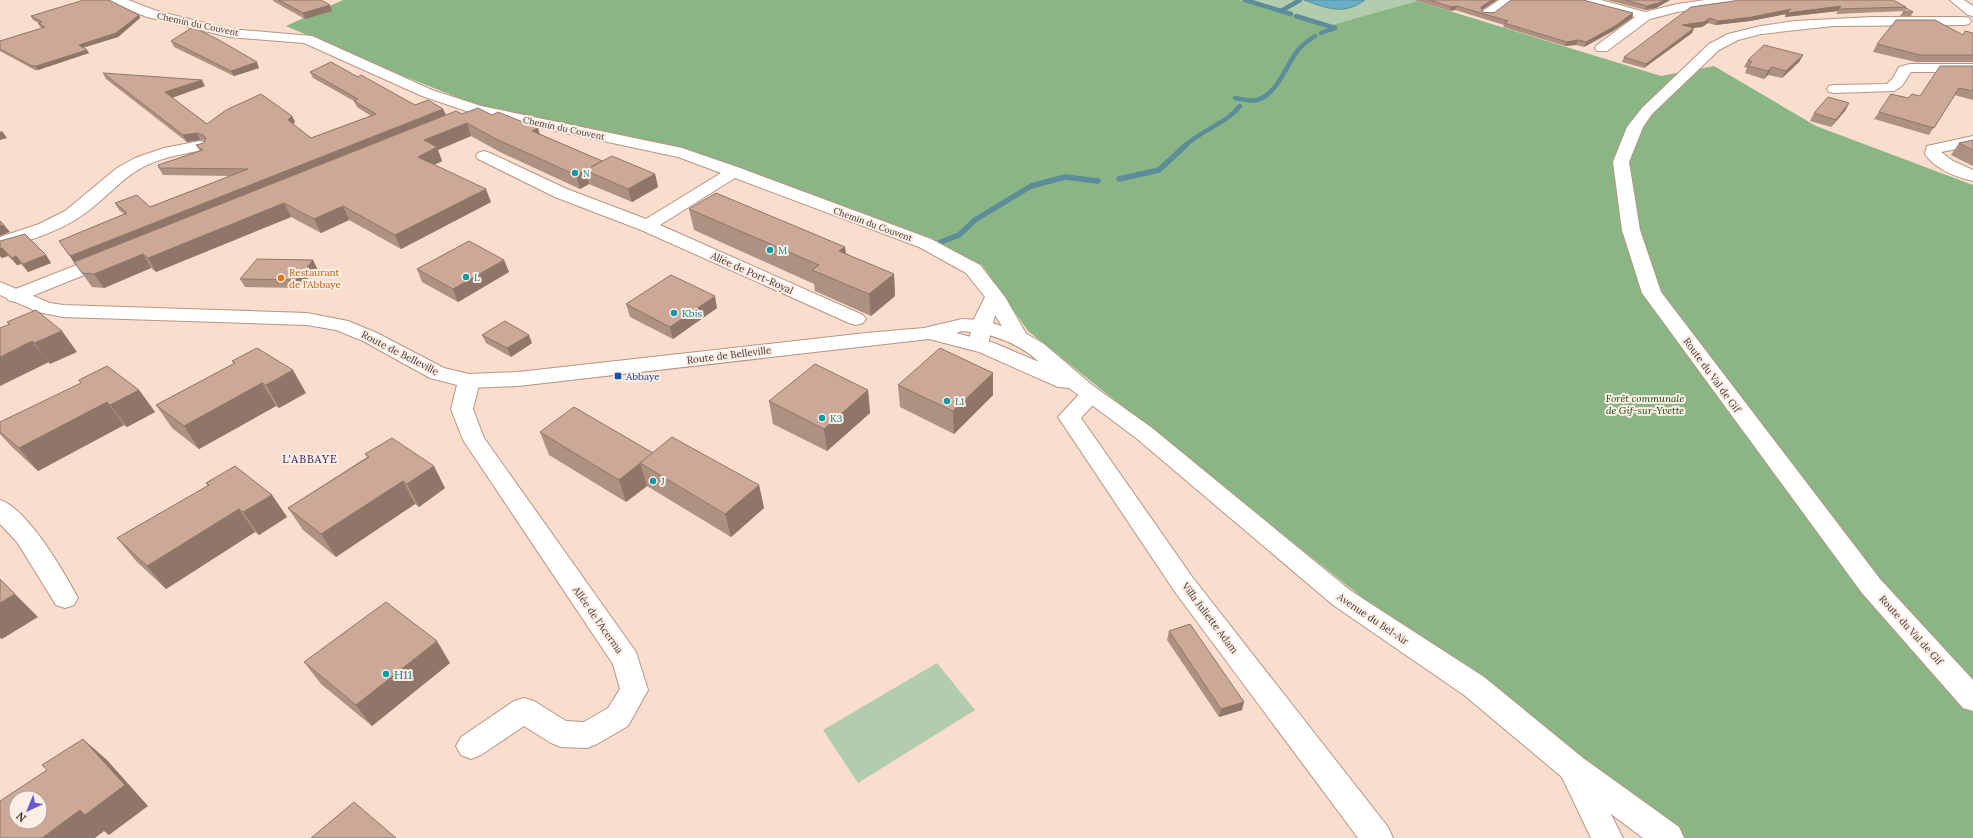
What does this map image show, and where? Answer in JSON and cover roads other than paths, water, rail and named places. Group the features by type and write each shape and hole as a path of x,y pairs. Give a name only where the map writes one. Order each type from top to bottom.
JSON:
{"street":[{"name":"Chemin du Couvent","path":"116,0 152,14 229,33 307,39 427,93 477,110 682,153 925,243 973,269 992,301 1018,337"},
{"path":"1487,13 1508,0"},
{"path":"1587,0 1645,16"},
{"path":"1602,48 1645,16 1677,8 1732,0"},
{"path":"1956,0 1971,18"},
{"name":"Route du Val de Gif","path":"1971,18 1828,24 1792,32 1741,35 1718,43 1647,111 1635,127 1621,162 1631,230 1652,293 1871,586 1973,700"},
{"path":"1834,89 1889,88 1896,86 1904,70 1910,68 1973,68"},
{"path":"455,118 477,110"},
{"path":"1973,141 1941,146 1934,149 1933,154 1940,161 1955,170 1973,176"},
{"path":"0,244 70,216 91,202 132,165 172,150 200,146"},
{"name":"Allée de Port-Royal","path":"484,156 561,193 647,226 856,320"},
{"path":"647,226 734,172"},
{"path":"8,292 125,252"},
{"name":"Route de Belleville","path":"8,292 45,308 86,313 307,318 328,322 341,325 370,337 437,373 469,381 518,379 866,339 924,334 954,337 974,332 1018,337 1031,357"},
{"path":"974,332 992,301"},
{"name":"Route de Belleville","path":"974,332 1031,357 1088,393"},
{"name":"Allée de l'Acerma","path":"469,381 462,409 474,440 626,660 634,690 618,717 587,735 561,734 524,710 471,746"},
{"name":"Avenue du Bel-Air","path":"1088,393 1144,433 1342,598 1474,686 1573,768 1668,838"},
{"name":"Villa Juliette Adam","path":"1088,393 1069,418 1184,585 1377,838"},
{"path":"0,509 26,535 65,598"},
{"path":"1573,768 1607,838"}],"water":[{"path":"1304,0 1365,0 1349,8 1335,9 1320,6"}],"waterway":[{"path":"1245,0 1281,11"},
{"path":"1281,11 1300,0"},
{"path":"1281,11 1291,14"},
{"path":"1296,16 1335,28 1321,33"},
{"path":"1235,98 1252,101 1264,97 1276,86 1298,50 1315,36"},
{"path":"1186,145 1191,140 1228,118 1240,106"},
{"path":"1119,179 1159,170 1186,145"},
{"path":"941,242 959,235 975,220 1031,186 1065,177 1098,181"}],"place":[{"name":"N","path":"575,173"},
{"name":"M","path":"770,250"},
{"name":"L","path":"466,277"},
{"name":"Restaurant de l'Abbaye","path":"281,278"},
{"name":"Kbis","path":"674,313"},
{"name":"Abbaye","path":"618,376"},
{"name":"L1","path":"947,401"},
{"name":"K3","path":"822,418"},
{"name":"J","path":"653,481"},
{"name":"H11","path":"386,674"}],"district":[{"name":"L'ABBAYE","path":"310,459"}],"park label":[{"name":"Forêt communale de Gif-sur-Yvette","path":"1645,404"}]}
